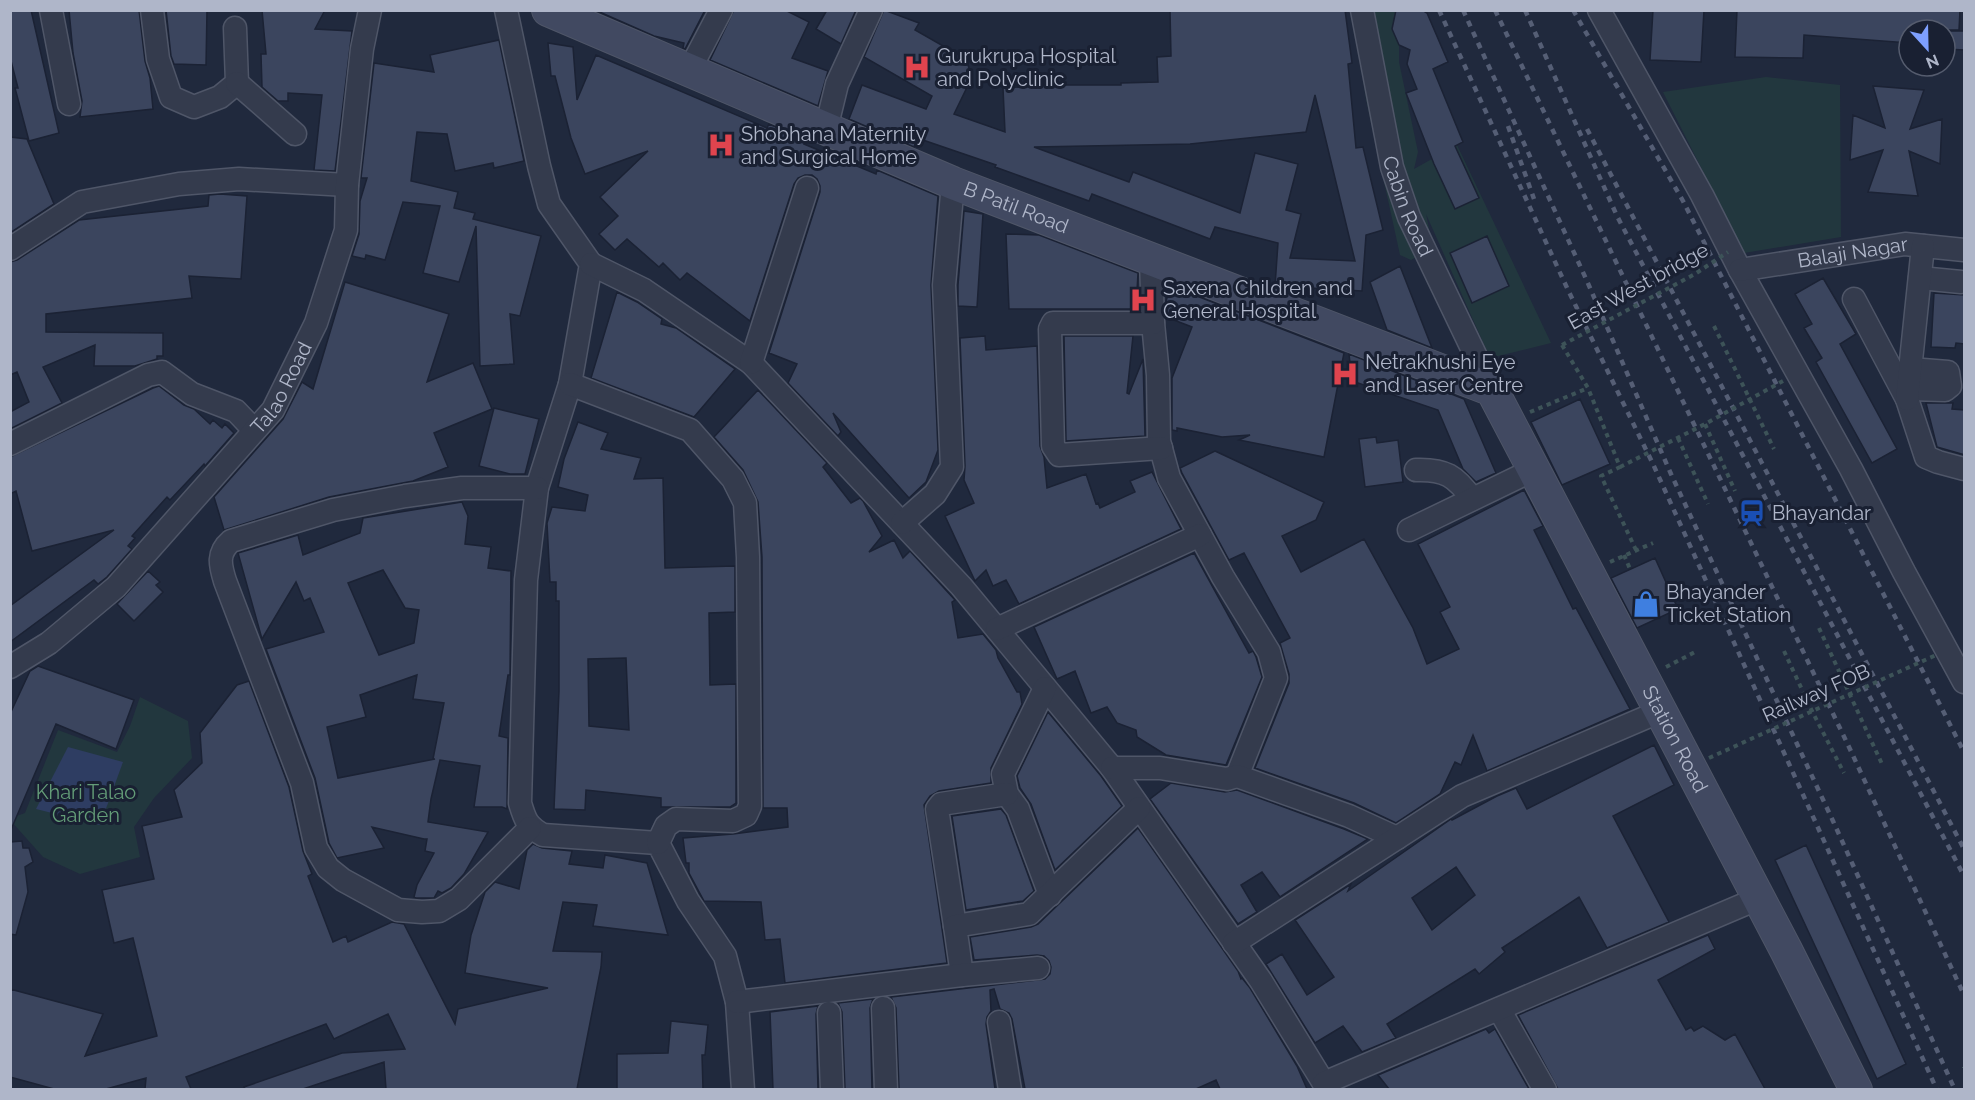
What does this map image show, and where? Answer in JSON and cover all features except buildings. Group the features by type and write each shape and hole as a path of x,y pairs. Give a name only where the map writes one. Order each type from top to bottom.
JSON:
{"main road":[{"name":"B Patil Road","path":"548,10 953,183 1492,390"},
{"name":"Station Road","path":"1492,390 1644,678 1757,899 1786,950 1856,1089"}],"street":[{"path":"51,10 69,105"},
{"path":"152,10 158,59 171,97 194,107 220,97 237,83"},
{"name":"Talao Road","path":"10,667 49,643 116,587 273,410 316,323 346,230 347,185 362,49 370,10"},
{"path":"506,10 549,204 591,264 644,290 751,363 961,586 1112,768 1261,981 1326,1086 1757,899"},
{"path":"689,71 721,10"},
{"path":"826,129 837,84 871,10"},
{"name":"Cabin Road","path":"1362,10 1392,167 1409,217 1492,390"},
{"path":"1599,10 1702,195 1734,261 1851,469 1902,578 1965,682"},
{"path":"235,28 237,83 295,134"},
{"path":"10,249 82,202 179,184 239,179 347,185"},
{"path":"902,524 935,494 952,467 945,285 953,183"},
{"path":"751,363 807,188"},
{"name":"Balaji Nagar","path":"1734,261 1905,244 1965,250"},
{"path":"1908,386 1923,246"},
{"path":"1151,259 1161,448 1169,478 1269,652 1276,678 1237,776"},
{"path":"591,264 570,384 537,488 526,580 520,803 530,828 543,835 658,843"},
{"path":"1920,278 1961,282"},
{"path":"1854,299 1908,386 1926,457 1965,469"},
{"path":"1153,323 1053,323 1050,329 1053,446 1059,455 1161,448"},
{"path":"10,444 148,375 162,372 192,394 236,411 254,430"},
{"path":"570,384 690,430 733,479 745,503 748,557 750,806 746,815 733,821 676,819 666,826 658,843"},
{"path":"1416,470 1441,472 1453,476 1472,499"},
{"path":"1409,530 1533,470"},
{"path":"530,828 459,899 439,911 398,910 343,880 328,868 316,848 302,783 225,581 220,566 220,555 231,541 333,510 462,488 537,488"},
{"path":"997,629 1200,535"},
{"path":"1045,688 1003,774 1007,794 1018,809 1050,894"},
{"path":"1234,943 1462,796 1661,711"},
{"path":"1112,768 1160,768 1227,779 1237,776 1348,816 1397,838"},
{"path":"962,975 937,809 941,804 1007,794"},
{"path":"955,926 1029,914 1139,808"},
{"path":"658,843 688,901 725,956 737,1002 743,1089"},
{"path":"737,1002 1038,968"},
{"path":"883,1008 886,1089"},
{"path":"1499,1009 1545,1089"},
{"path":"829,1013 832,1089"},
{"path":"999,1022 1010,1089"}],"path":[{"name":"East West bridge","path":"1588,388 1562,345 1695,274 1734,261"},
{"path":"1714,326 1774,449"},
{"path":"1636,550 1601,476 1705,424 1783,381"},
{"path":"1508,421 1588,388 1620,467"},
{"path":"1705,424 1735,491"},
{"path":"1678,438 1708,504"},
{"path":"1588,572 1653,543"},
{"path":"1624,555 1630,568"},
{"path":"1819,628 1882,764"},
{"path":"1644,678 1697,651"},
{"path":"1784,651 1844,773"},
{"name":"Railway FOB","path":"1709,758 1936,656"}],"green space":[{"path":"1353,11 1397,11 1392,29 1399,45 1399,62 1418,152 1414,169 1457,145 1551,343 1490,358 1426,214 1433,248 1411,260 1400,255 1366,99"},
{"path":"1766,77 1840,85 1841,237 1744,253 1663,92"},
{"name":"Khari Talao Garden","path":"140,697 188,721 192,758 154,798 134,827 140,857 80,874 43,857 11,821 11,818 25,813 58,730 117,752 130,726"}],"water":[{"path":"68,747 123,762 100,825 36,809"}],"railway":[{"path":"1439,10 1568,290 1653,464 1937,1090"},
{"path":"1463,10 1587,281 1671,474 1833,821 1955,1090"},
{"path":"1495,10 1849,747 1964,995"},
{"path":"1525,10 1617,216 1964,876"},
{"path":"1573,10 1683,201 1964,752"},
{"path":"1508,126 1534,199"},
{"path":"1587,129 1964,849"}],"place":[{"name":"Gurukrupa Hospital and Polyclinic","path":"917,67"},
{"name":"Shobhana Maternity and Surgical Home","path":"721,145"},
{"name":"Saxena Children and General Hospital","path":"1143,300"},
{"name":"Netrakhushi Eye and Laser Centre","path":"1345,374"},
{"name":"Bhayandar","path":"1752,513"},
{"name":"Bhayander Ticket Station","path":"1646,604"}]}
